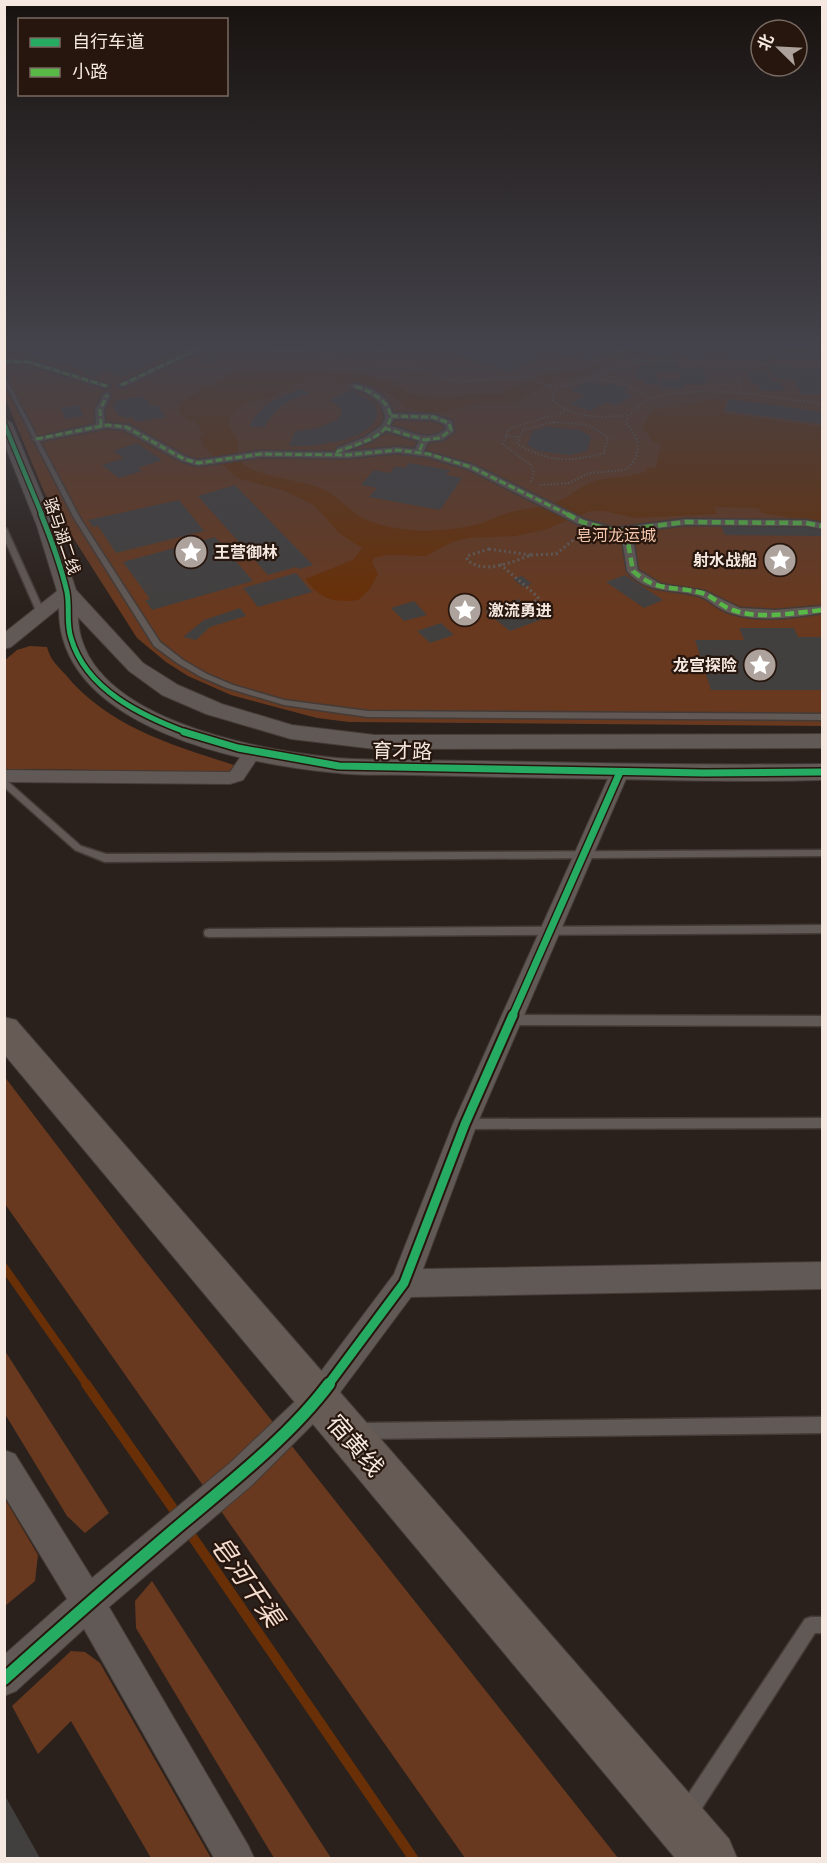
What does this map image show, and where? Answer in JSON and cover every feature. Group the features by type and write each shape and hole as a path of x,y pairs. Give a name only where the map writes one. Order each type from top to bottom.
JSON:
{"main road":[{"name":"宿黄线","path":"4,1030 317,1400 710,1858"}],"street":[{"name":"骆马湖二线","path":"8,434 44,521 67,592"},
{"path":"36,439 61,434"},
{"path":"139,434 184,459 198,463 261,454 359,455 398,450 419,452 471,466 589,525 626,531 685,522 807,523 822,526"},
{"path":"325,455 364,442 376,434"},
{"path":"407,434 424,440 447,434"},
{"path":"419,452 424,440"},
{"path":"626,531 633,571 652,587 698,592 711,596 729,608 744,612 822,610"},
{"path":"4,643 67,592"},
{"name":"育才路","path":"67,592 136,667 170,690 214,709 291,732 375,742 822,741"},
{"name":"育才路","path":"67,592 69,632 85,667 112,693 142,714 185,732 252,753 339,766 620,772 822,772"},
{"path":"4,779 230,778 237,776 252,753"},
{"path":"4,1679 88,1603 241,1474 317,1400 404,1282 465,1124 620,772"},
{"path":"404,1282 822,1276"},
{"path":"4,1465 88,1603 235,1858"}],"lane":[{"path":"33,434 77,518 157,644 176,660 206,678 245,692 305,707 368,714 822,717"},
{"path":"4,529 41,613"},
{"path":"4,779 78,848 105,858 822,853"},
{"path":"209,933 822,929"},
{"path":"510,1020 822,1021"},
{"path":"465,1124 822,1123"},
{"path":"345,1432 822,1425"},
{"path":"681,1822 811,1625 822,1625"}],"path":[{"path":"520,434 517,444 541,458 576,461 604,453 608,437 603,434"},
{"path":"519,437 506,436 503,444 531,465 534,472 529,486 570,482 589,473 623,471 633,465 639,438 637,434"},
{"path":"533,555 481,568 469,564 466,560 472,553 490,549 533,555 557,554 589,525"},
{"path":"500,564 538,597 538,600 525,605"}],"green space":[{"name":"皂河龙运城","path":"20,434 822,434 822,726 349,722 317,718 231,695 188,676 166,662 137,638 44,492"},
{"path":"30,646 47,647 54,662 82,692 120,720 164,741 234,765 229,772 27,769 5,771 4,661 17,650"},
{"path":"4,1076 139,1253 618,1858 465,1858 5,1204"},
{"path":"5,1351 109,1513 85,1533 67,1516 5,1414"},
{"path":"5,1499 38,1555 35,1581 5,1606"},
{"path":"152,1581 331,1858 274,1858 136,1628 135,1601"},
{"path":"71,1651 85,1652 100,1663 211,1858 151,1858 71,1721 38,1754 12,1706"}],"shaded area":[{"path":"234,434 238,455 245,465 264,474 312,485 327,491 362,518 396,528 426,531 455,529 482,523 505,514 548,505 592,482 639,473 646,471 647,467 656,468 661,443 652,442 648,434 822,434 822,523 762,513 758,508 714,507 717,514 635,518 604,511 590,511 544,530 515,536 468,538 452,542 426,556 389,555 374,558 372,562 378,574 369,590 358,600 341,601 322,595 305,579 353,560 362,548 339,533 314,505 285,491 237,478 204,447 200,437"}],"building":[{"path":"294,434 360,434 341,441 309,446 289,446"},
{"path":"532,434 586,434 591,437 587,451 570,455 538,451 527,445"},
{"path":"137,443 162,460 138,468 142,471 119,478 102,465 124,458 113,451"},
{"path":"409,463 450,470 446,475 462,478 440,510 369,497 377,488 361,485 374,470 390,473 395,466 405,468"},
{"path":"235,485 313,565 268,575 198,496"},
{"path":"179,500 204,531 116,553 98,526 93,527 88,520"},
{"path":"721,526 819,526 822,536 725,535"},
{"path":"215,537 253,581 152,610 145,600 150,599 123,562"},
{"path":"296,573 312,592 258,607 243,588"},
{"path":"625,575 663,600 644,608 606,582"},
{"path":"522,576 532,584 523,587 513,579"},
{"path":"518,599 543,619 510,631 485,611"},
{"path":"414,601 427,615 404,621 391,608"},
{"path":"240,608 246,616 210,627 196,640 183,637 204,620"},
{"path":"441,623 454,635 430,643 417,631"},
{"path":"739,628 794,628 798,637 822,637 822,690 711,690 695,640 744,640"},
{"path":"4,1794 40,1858 4,1858"}],"waterway":[{"name":"皂河干渠","path":"4,1267 87,1385"},
{"name":"皂河干渠","path":"86,1384 179,1517"},
{"name":"皂河干渠","path":"187,1529 413,1858"}],"marked path":[{"path":"36,439 62,434"},
{"path":"139,434 184,459 198,463 261,454 348,455 397,450 429,454 471,467 582,522 615,531 685,522 806,523 822,526"},
{"path":"336,452 378,434"},
{"path":"407,434 424,440"},
{"path":"419,452 424,440 440,438 446,434"},
{"path":"626,531 633,571 650,584 666,589 701,593 730,609 749,613 775,614 822,610"}],"cycle path":[{"path":"9,434 54,547 67,594 70,634 80,660 107,691 135,710 167,726 238,748 339,766 704,773 822,772"},
{"path":"4,1679 88,1603 241,1474 317,1400 404,1283 465,1124 620,772"}],"place":[{"name":"王营御林","path":"191,552"},
{"name":"射水战船","path":"780,560"},
{"name":"激流勇进","path":"465,610"},
{"name":"龙宫探险","path":"760,665"}]}
